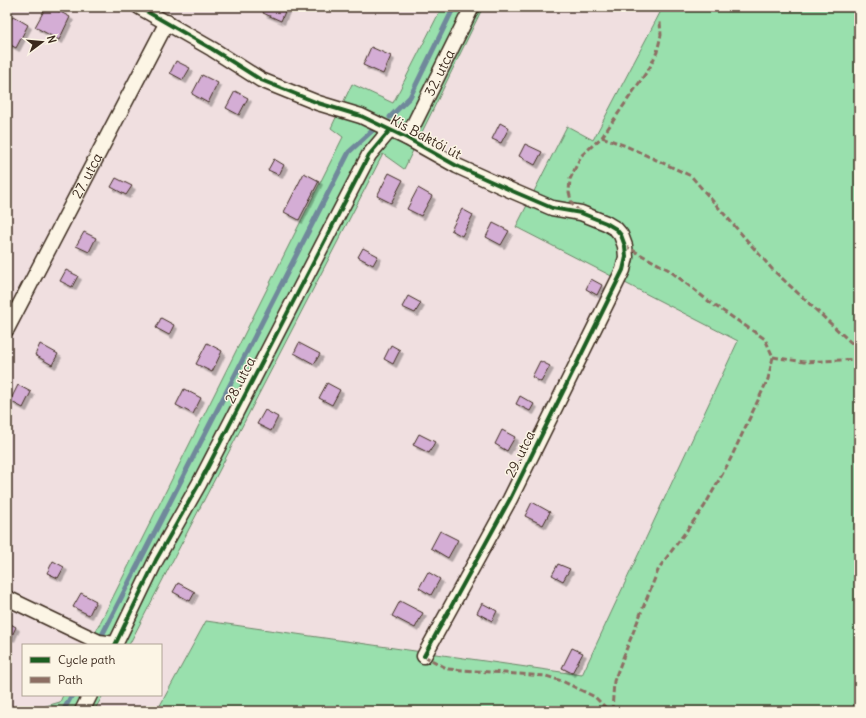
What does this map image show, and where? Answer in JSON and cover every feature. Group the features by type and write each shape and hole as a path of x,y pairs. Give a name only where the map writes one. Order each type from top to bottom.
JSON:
{"street":[{"name":"Kis Baktói út","path":"140,7 261,80 318,103 361,116 407,138 457,166 552,208 581,214 606,223 622,235 626,257"},
{"name":"32. utca","path":"407,138 472,7"},
{"name":"27. utca","path":"7,329 167,22"},
{"name":"28. utca","path":"115,644 156,560 199,484 369,154 390,130"},
{"name":"29. utca","path":"424,656 510,499 623,270 626,257"},
{"path":"7,598 99,642 115,644"},
{"path":"82,711 90,696"}],"green space":[{"path":"442,7 483,7 404,169 383,154 130,644 90,644 343,137 331,128 352,84 393,103"},
{"path":"663,7 859,7 859,711 157,711 206,621 582,675 738,341 516,227 567,126 593,140"},
{"path":"63,696 102,696 94,711 29,711 60,702"}],"building":[{"path":"46,7 51,7 70,17 59,40 35,27"},
{"path":"266,7 287,7 281,21 263,13"},
{"path":"13,16 28,25 16,48 7,43 7,27"},
{"path":"371,47 391,56 383,74 363,65"},
{"path":"176,61 190,68 183,80 170,73"},
{"path":"202,75 218,83 208,103 192,94"},
{"path":"235,91 248,98 239,115 226,108"},
{"path":"500,123 509,128 501,143 492,139"},
{"path":"525,144 542,152 535,165 519,156"},
{"path":"274,159 284,165 279,175 268,170"},
{"path":"304,173 319,181 299,220 284,212"},
{"path":"389,173 403,180 391,203 377,196"},
{"path":"116,178 132,186 126,195 111,187"},
{"path":"418,188 432,196 421,216 407,209"},
{"path":"462,209 473,215 462,236 451,230"},
{"path":"493,223 509,231 501,245 486,237"},
{"path":"84,232 96,238 89,252 76,246"},
{"path":"363,248 378,256 373,265 358,257"},
{"path":"66,270 78,276 72,287 60,281"},
{"path":"591,279 602,285 597,295 586,289"},
{"path":"408,296 421,303 415,313 402,307"},
{"path":"161,318 174,325 169,335 156,328"},
{"path":"207,343 222,351 212,372 196,364"},
{"path":"299,343 320,354 314,364 294,353"},
{"path":"40,344 58,354 52,365 35,355"},
{"path":"391,345 400,350 393,364 384,359"},
{"path":"540,361 550,366 541,382 532,377"},
{"path":"327,383 340,390 332,405 319,398"},
{"path":"18,385 31,392 23,408 10,401"},
{"path":"184,389 201,398 193,414 176,405"},
{"path":"520,396 534,404 530,411 516,404"},
{"path":"265,410 278,417 271,431 257,424"},
{"path":"502,430 515,437 507,451 495,444"},
{"path":"419,434 435,442 429,453 413,445"},
{"path":"532,502 550,512 543,525 525,516"},
{"path":"440,531 458,540 448,558 431,548"},
{"path":"53,561 64,567 58,578 47,573"},
{"path":"558,564 570,569 563,581 552,575"},
{"path":"428,572 440,579 431,595 419,588"},
{"path":"178,583 195,592 190,601 173,592"},
{"path":"81,593 96,601 89,615 73,607"},
{"path":"400,601 423,613 415,628 392,616"},
{"path":"482,603 497,611 492,621 477,613"},
{"path":"7,622 16,627 11,638 7,636"},
{"path":"572,648 583,653 572,673 562,668"}],"waterway":[{"path":"390,117 410,97 454,7"},
{"path":"99,641 349,152 373,130"},
{"path":"63,711 71,696"}],"marked path":[{"path":"580,212 572,204 569,192 570,179 581,156 602,137 650,67 657,52 661,35 660,22"},
{"path":"602,137 626,146 691,176 772,269 859,350"},
{"path":"612,711 614,681 659,568 704,507 729,462 768,379 773,357 765,339 711,303 669,270 625,246"},
{"path":"773,357 804,362 859,359"},
{"path":"424,656 448,669 546,676 562,681 595,697 609,711"}],"cycle path":[{"path":"139,7 212,49 261,80 318,103 361,116 407,138 457,166 552,208 581,213 606,223 616,229 621,235 625,246 626,257 623,270 510,499 424,656"},
{"path":"115,644 156,560 199,484 369,155 390,130"}]}
